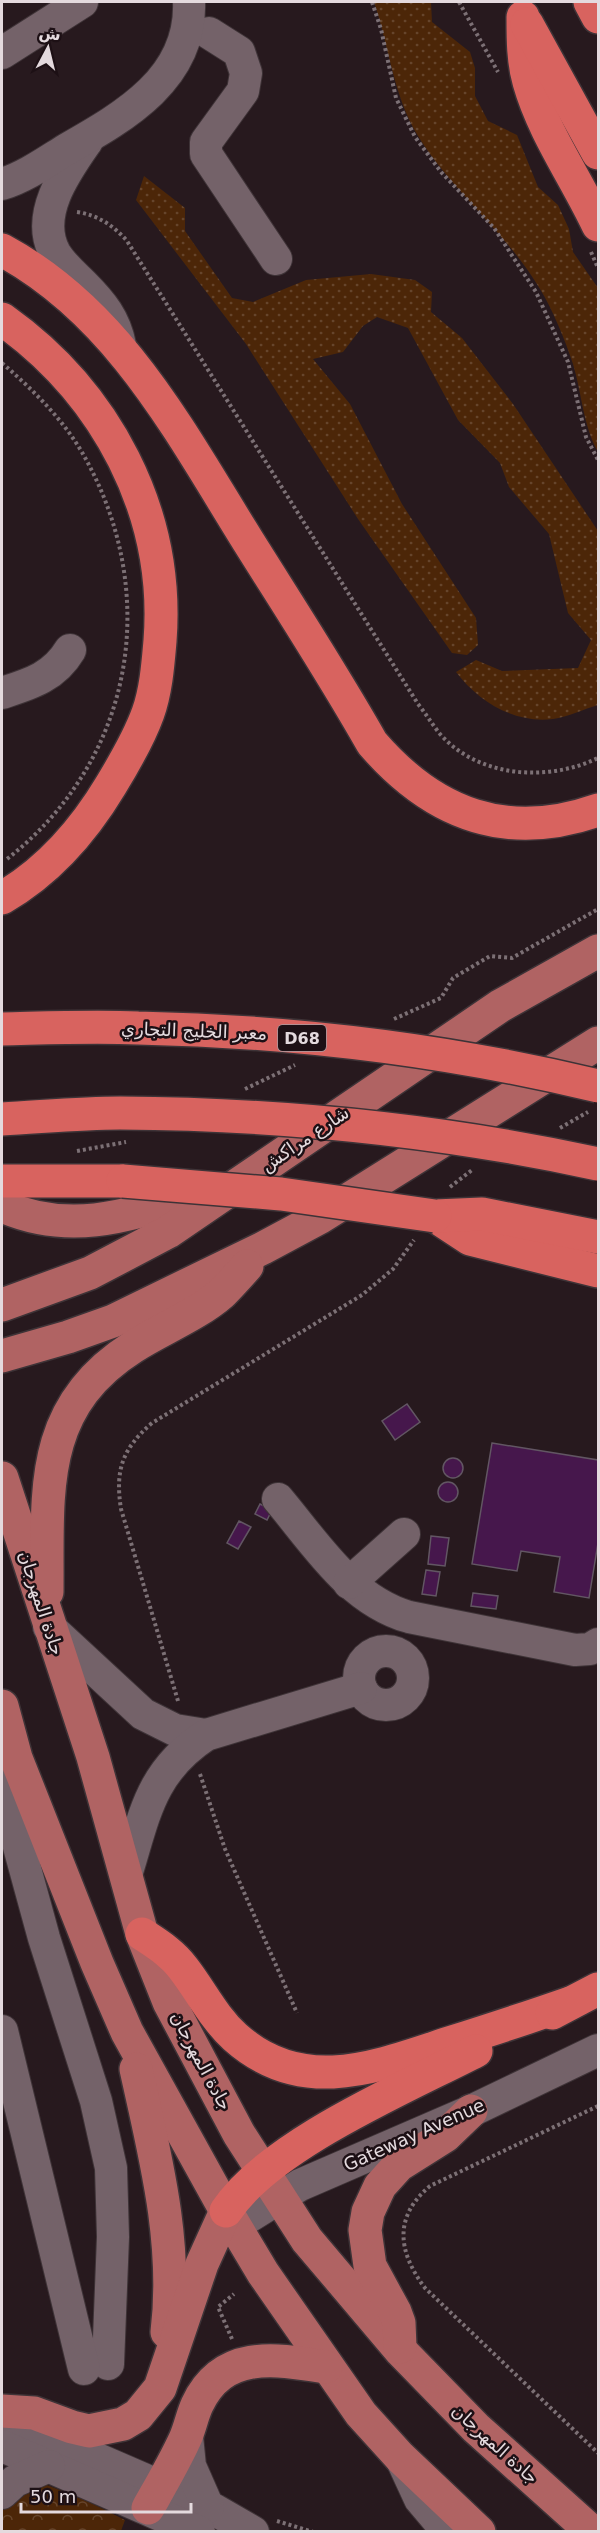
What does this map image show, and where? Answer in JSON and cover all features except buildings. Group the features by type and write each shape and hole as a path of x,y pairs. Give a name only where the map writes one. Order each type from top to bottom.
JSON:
{"highway":[{"path":"590,2 598,16"},
{"path":"519,9 598,153"},
{"path":"519,9 528,81 539,111 598,225"},
{"path":"2,250 53,282 120,345 178,428 372,743 395,770 423,792 455,810 489,821 524,825 557,822 598,810"},
{"path":"2,320 27,337 61,369 91,404 116,442 136,484 150,528 160,585 162,620 158,666 149,711 124,764 95,812 57,855 2,898"},
{"name":"معبر الخليج التجاري","path":"2,1029 137,1028 274,1034 410,1050 545,1073 598,1086"},
{"path":"2,1119 118,1113 252,1117 386,1127 519,1147 598,1164"},
{"path":"2,1181 123,1181 202,1186 281,1194 435,1216 482,1214 598,1237"},
{"path":"435,1216 471,1239 598,1271"},
{"path":"142,1934 177,1960 218,2020 236,2039 258,2054 305,2071 328,2074 376,2067 584,1996"},
{"path":"230,2219 245,2186 269,2185 335,2124 584,1996"}],"main road":[{"name":"شارع مراكش","path":"2,1305 50,1290 130,1254 168,1232 500,1006 598,951"},
{"path":"2,1356 113,1321 263,1248 319,1218 596,1043"},
{"path":"2,1206 45,1220 73,1223 101,1221 244,1180"},
{"path":"48,1624 50,1470 54,1450 70,1411 98,1374 115,1359 222,1293 263,1248"},
{"name":"جادة المهرجان","path":"2,1478 93,1758 142,1934 170,2002 269,2185 307,2240 400,2351 477,2428 592,2532"},
{"path":"2,1706 16,1758 97,1964 127,2032 230,2219 326,2367 361,2414 400,2457 479,2532"},
{"path":"127,2032 158,2169 168,2246 168,2319 160,2388"},
{"path":"400,2351 398,2318 369,2266 366,2239 368,2212 380,2186 394,2170 445,2136 471,2111"},
{"path":"2,2411 34,2413 89,2431 123,2424 138,2415 160,2388 202,2264 230,2219"},
{"path":"154,2497 187,2436 205,2391 215,2379 243,2363 283,2360 326,2367"}],"street":[{"path":"2,53 82,2"},
{"path":"151,99 175,64 187,30 189,2"},
{"path":"2,184 24,174 180,83 194,69 204,52 209,33 210,14 207,2"},
{"path":"209,33 239,52 246,73 243,91 206,142 206,154 276,259"},
{"path":"92,135 69,167 58,188 48,223 49,239 56,254 107,310 116,326 120,345"},
{"path":"2,693 45,677 55,670 70,650"},
{"path":"278,1499 349,1583 383,1608 410,1617 575,1650 590,1649 598,1644"},
{"path":"349,1583 404,1534"},
{"path":"396,1653 410,1617"},
{"path":"48,1624 143,1714 164,1726 206,1735"},
{"path":"379,1652 396,1653 404,1658 412,1673 413,1682 405,1697 389,1705 380,1704 365,1696 361,1688 360,1670 370,1656 379,1652"},
{"path":"126,1875 153,1791 179,1754 206,1735 361,1688"},
{"path":"2,2031 96,2366 113,2237 111,2168 96,2101 44,1938 18,1843 14,1808 16,1758"},
{"name":"Gateway Avenue","path":"269,2185 300,2185 471,2111 598,2050"},
{"path":"2,2411 154,2497 203,2519 263,2525"},
{"path":"187,2436 190,2466 203,2519"},
{"path":"2,2446 49,2466 154,2497"},
{"path":"400,2457 420,2499 448,2532"},
{"path":"2,2493 15,2481 49,2466"}],"path":[{"path":"372,2 381,29 396,98 415,137 441,172 494,228 536,292 568,362 586,437 598,460"},
{"path":"51,208 98,218 115,227 127,241 418,704 441,735 473,758 510,772 549,773 598,758"},
{"path":"2,363 50,409 82,452 107,501 123,552 129,602 126,657 116,700 101,742 80,778 37,833 2,863"},
{"path":"598,2106 430,2186 411,2206 405,2221 403,2239 406,2256 425,2288 598,2453"},
{"path":"234,2294 218,2307 243,2363"},
{"path":"263,2525 283,2524 313,2532"}],"green space":[{"path":"374,2 431,2 432,22 470,52 475,68 475,96 488,121 517,135 538,187 558,205 569,229 573,252 598,288 598,452 586,420 573,364 550,306 526,268 447,175 418,136 397,87"},
{"path":"144,176 185,208 185,231 232,298 253,302 306,280 371,274 415,280 432,292 431,312 462,338 513,404 598,531 598,705 553,719 524,718 486,701 456,672 476,660 502,671 578,668 591,640 568,613 549,534 509,487 500,463 458,420 408,328 377,317 363,326 343,352 313,359 350,404 402,504 476,618 478,645 467,655 452,653 358,519 246,344 136,200"},
{"path":"42,2483 87,2501 125,2520 121,2531 2,2532 2,2505"}]}
